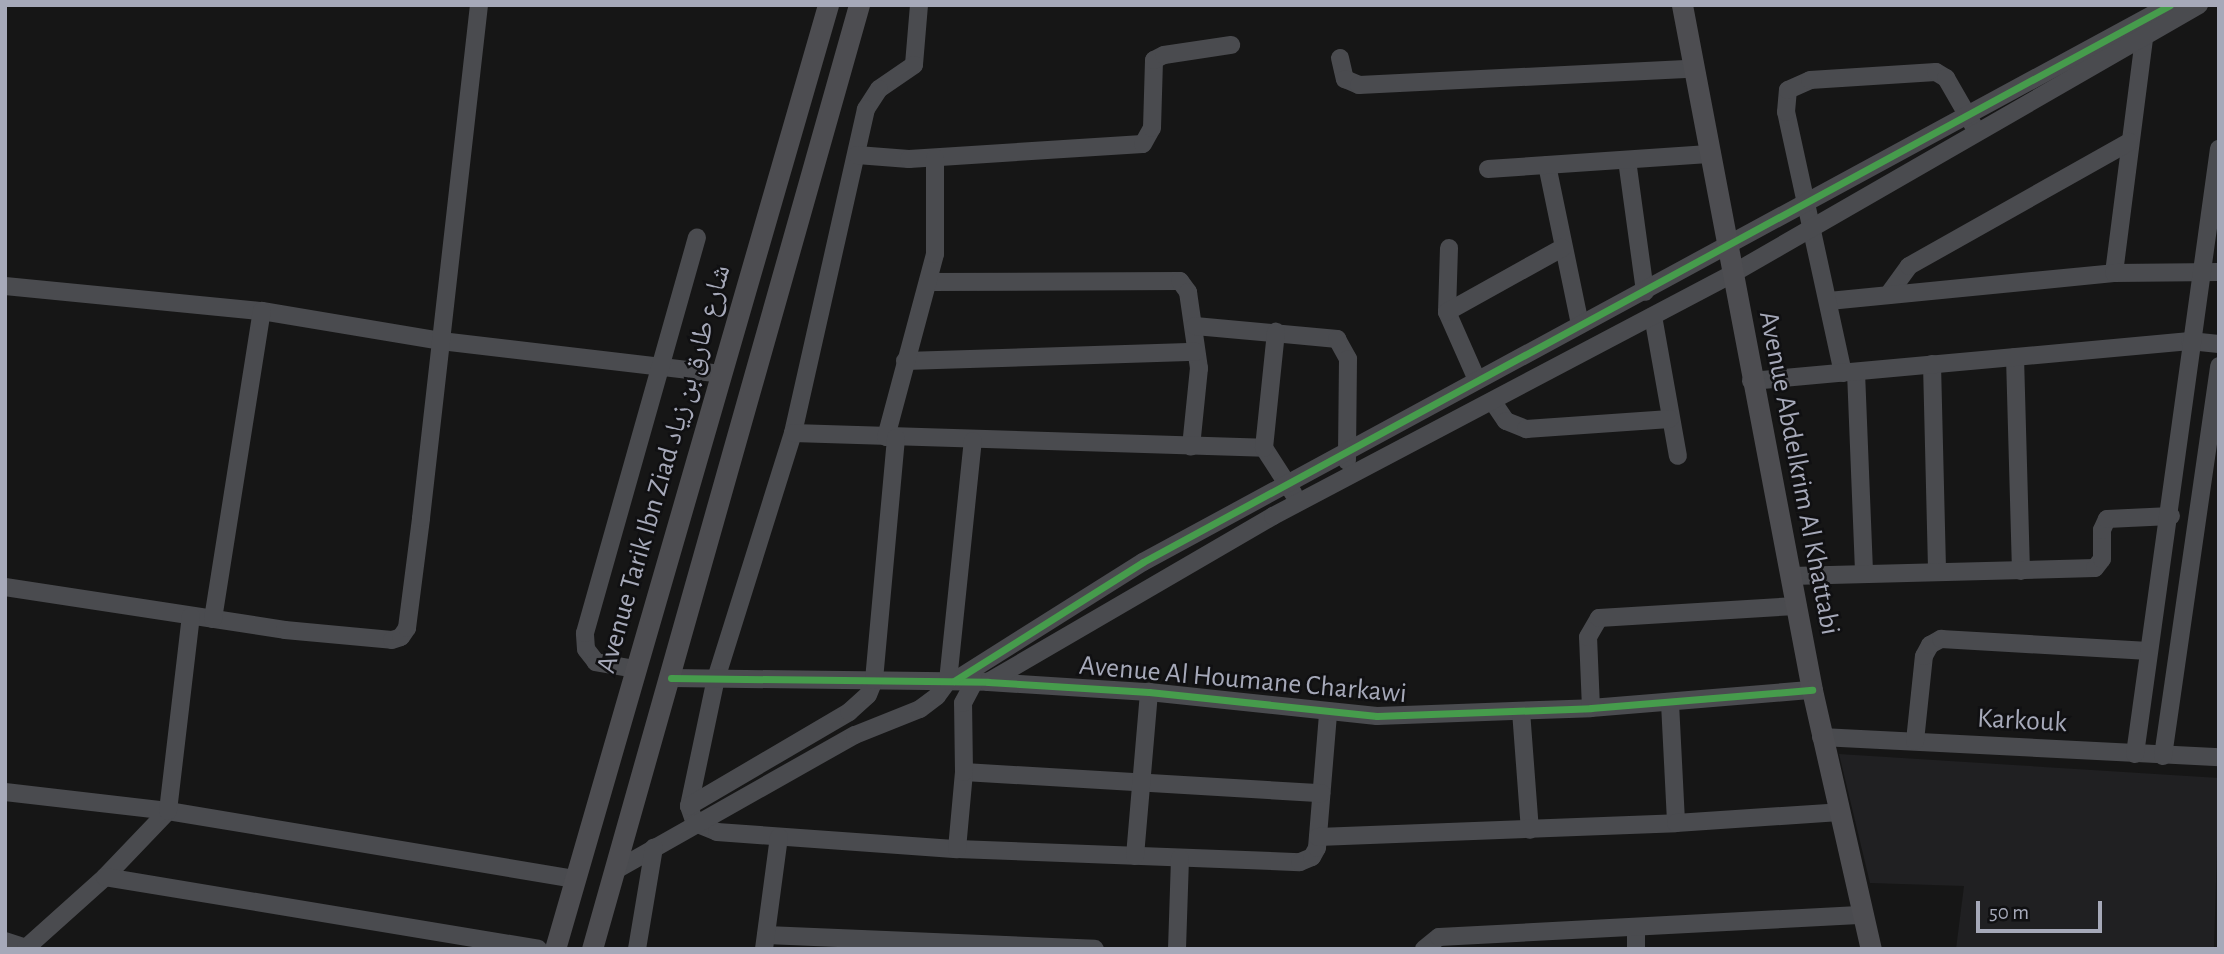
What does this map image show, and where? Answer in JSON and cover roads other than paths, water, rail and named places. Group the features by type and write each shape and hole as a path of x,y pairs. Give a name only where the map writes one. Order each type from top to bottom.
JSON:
{"main road":[{"name":"Avenue Tarik Ibn Ziad شارع طارق بن زياد","path":"555,949 828,5"},
{"path":"592,949 859,5"},
{"name":"Avenue Abdelkrim Al Khattabi","path":"1682,5 1691,69 1728,247 1751,381 1821,737 1871,949"},
{"path":"663,650 670,677 646,698 636,668 663,650"}],"street":[{"path":"5,587 213,619 392,640 401,637 408,614 479,5"},
{"path":"919,5 914,65 870,100 793,433 716,678 689,806 695,823 717,832 957,849 1300,862 1315,854 1328,713"},
{"path":"616,870 695,823 855,736 920,709 951,681 1143,562 2171,5"},
{"path":"957,849 964,772 963,703 981,682 1299,503 1732,274 2199,5"},
{"path":"2114,273 2144,39"},
{"path":"857,155 934,158 1143,144 1152,128 1154,60 1164,55 1231,44"},
{"path":"1340,58 1345,79 1359,85 1691,69"},
{"path":"1864,573 1850,372 1829,301 1786,112 1786,96 1793,86 1810,80 1936,72 1946,78 1969,115 1977,135"},
{"path":"1888,295 1909,266 2129,142"},
{"path":"1488,169 1708,154"},
{"path":"2135,754 2171,516 2190,341 2218,157"},
{"path":"689,806 849,712 868,695 874,680 891,438 905,361 928,282 937,215 934,158"},
{"path":"1627,160 1645,292"},
{"path":"1547,165 1580,326"},
{"path":"636,668 596,662 584,641 664,365 697,238"},
{"path":"1449,248 1447,312 1477,380"},
{"path":"1447,312 1562,248"},
{"path":"1829,301 2114,273 2200,270 2219,272"},
{"path":"928,282 1173,279 1186,286 1195,326 1199,379 1191,447"},
{"path":"5,286 262,311 441,341 664,365 721,374"},
{"path":"213,619 262,311"},
{"path":"1653,316 1678,456"},
{"path":"1195,326 1324,335 1343,344 1348,359 1347,478"},
{"path":"1276,332 1264,448 1299,503"},
{"path":"1751,381 2190,341 2219,344"},
{"path":"905,361 1196,352"},
{"path":"2015,356 2021,571"},
{"path":"1932,364 1937,569"},
{"path":"2163,756 2219,366"},
{"path":"1493,402 1506,421 1526,429 1670,419"},
{"path":"793,433 973,441 1264,448"},
{"path":"951,681 973,441"},
{"path":"1791,576 1937,569 2021,571 2095,568 2102,559 2102,530 2108,519 2171,516"},
{"path":"1591,708 1588,637 1599,618 1796,606"},
{"path":"5,941 27,948 104,877 168,811 191,616"},
{"path":"1915,741 1924,656 1930,645 1941,639 2149,651"},
{"name":"Avenue Al Houmane Charkawi","path":"670,677 981,682 1149,692 1328,713 1377,716 1591,708 1812,691"},
{"path":"1135,856 1139,783 1149,692"},
{"path":"1670,703 1676,823"},
{"path":"1521,711 1530,830"},
{"name":"Karkouk","path":"1821,737 2219,757"},
{"path":"964,772 1321,793"},
{"path":"5,792 168,811 575,879"},
{"path":"1318,837 1530,830 1840,812"},
{"path":"779,837 765,942 1095,949"},
{"path":"637,949 654,846"},
{"path":"1177,949 1180,858"},
{"path":"104,877 538,949"},
{"path":"1424,949 1439,937 1534,941 1636,929 1863,915"},
{"path":"1636,929 1636,949"}]}
